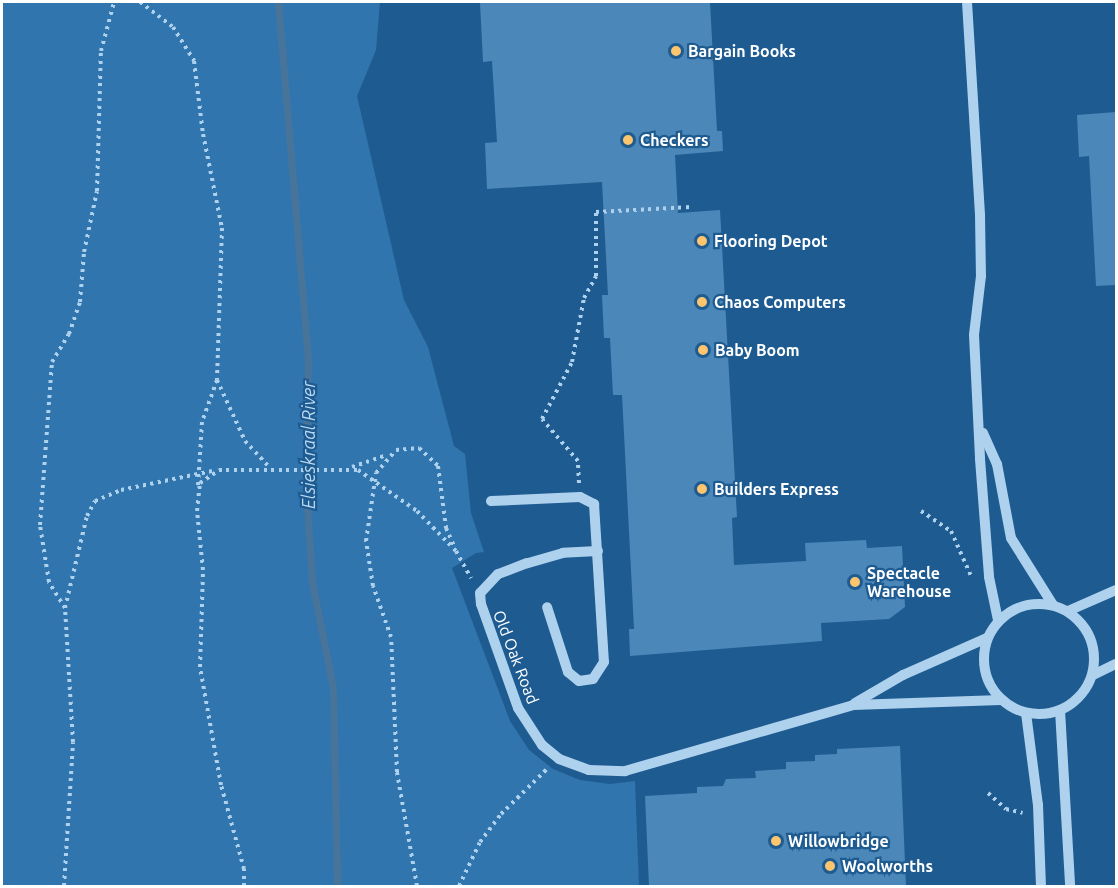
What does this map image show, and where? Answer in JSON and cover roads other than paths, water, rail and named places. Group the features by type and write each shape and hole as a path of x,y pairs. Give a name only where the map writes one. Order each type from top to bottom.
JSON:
{"street":[{"path":"967,2 980,215 981,276 974,335 989,577 999,620"},
{"path":"980,427 997,464 1011,538 1053,605"},
{"path":"491,501 580,497 594,504 604,662 593,679 579,681 568,672 547,607"},
{"name":"Old Oak Road","path":"598,551 562,553 498,574 482,588 481,604 518,708 542,745 559,759 589,770 625,771 853,705 1001,700"},
{"path":"1068,612 1116,590"},
{"path":"1093,675 1091,639 1068,612 1053,605 1033,603 1014,609 999,620 987,638 984,672 1001,700 1026,713 1060,710 1075,702 1093,675 1116,664"},
{"name":"Old Oak Road","path":"853,705 903,675 987,638"},
{"path":"1060,710 1070,886"},
{"path":"1026,713 1038,806 1041,886"}],"waterway":[{"name":"Elsieskraal River","path":"278,2 308,359 306,487 312,582 333,688 337,886"}],"place":[{"name":"Bargain Books","path":"676,51"},
{"name":"Checkers","path":"628,140"},
{"name":"Flooring Depot","path":"702,241"},
{"name":"Chaos Computers","path":"702,302"},
{"name":"Baby Boom","path":"703,350"},
{"name":"Builders Express","path":"702,489"},
{"name":"Spectacle Warehouse","path":"855,582"},
{"name":"Willowbridge","path":"776,841"},
{"name":"Woolworths","path":"830,866"}]}
